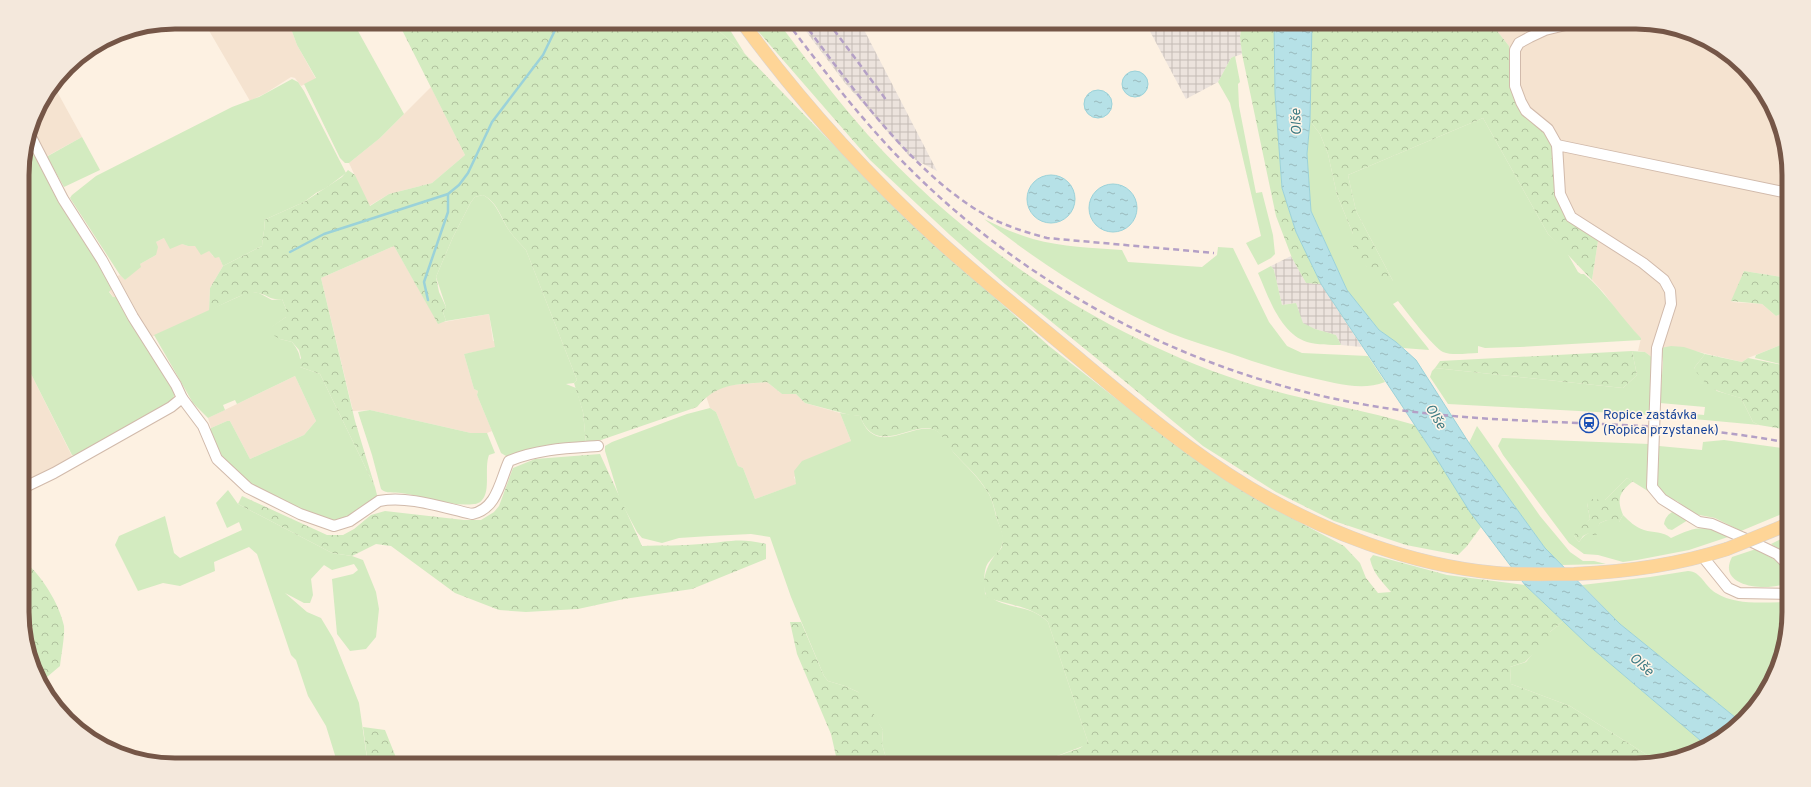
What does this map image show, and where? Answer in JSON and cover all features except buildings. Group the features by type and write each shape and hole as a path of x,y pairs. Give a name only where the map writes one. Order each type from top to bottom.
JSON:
{"main road":[{"path":"748,29 804,99 854,156 937,239 1134,405 1226,473 1267,498 1308,518 1365,543 1439,564 1497,573 1543,574 1599,573 1663,566 1703,557 1782,526"}],"street":[{"path":"1549,29 1530,36 1519,43 1515,50 1516,86 1521,102 1526,111 1548,129 1557,145 1560,194 1571,217 1643,263 1664,280 1670,291 1671,304 1657,348 1652,486 1662,500 1699,522 1712,524 1746,538 1777,554 1782,559"},
{"path":"33,141 63,199 102,260 133,317 176,385 182,398 203,426 217,459 248,488 300,514 334,526 350,521 379,501 383,500 401,499 472,514 478,513 489,506 495,498 509,461 522,456 561,449 598,446"},
{"path":"1557,145 1782,192"},
{"path":"29,485 54,473 171,407 182,398"},
{"path":"1703,557 1728,588 1739,592 1782,594"}],"shaded area":[{"path":"208,29 291,29 297,45 316,79 301,86 295,78 291,77 250,101"},
{"path":"804,29 864,29 937,171 910,157 845,83"},
{"path":"1149,29 1241,29 1240,37 1242,54 1231,58 1218,82 1186,99"},
{"path":"1496,29 1655,30 1674,34 1701,44 1725,59 1746,79 1767,110 1777,137 1781,156 1782,277 1744,271 1732,302 1762,304 1776,316 1782,314 1782,344 1748,358 1742,362 1695,351 1653,358 1645,352 1638,351 1641,338 1626,323 1604,293 1592,280 1598,241 1567,219 1514,85 1509,46"},
{"path":"431,87 465,155 432,183 389,194 369,206 349,163 380,138"},
{"path":"56,90 82,137 40,160 32,146 34,137 44,110"},
{"path":"164,238 209,251 213,256 219,257 223,266 210,288 209,311 145,340 109,291 114,286 110,279 120,275 125,280 140,264 156,255 156,242"},
{"path":"394,246 438,323 489,314 493,341 495,341 495,348 464,354 474,389 478,391 477,395 492,431 487,433 471,433 370,410 353,411 321,278"},
{"path":"1291,256 1306,283 1321,284 1362,347 1341,345 1336,335 1308,327 1302,323 1296,303 1282,305 1274,270 1271,266"},
{"path":"29,370 73,458 29,480"},
{"path":"295,376 316,421 304,435 250,459 230,421 211,428 208,418"},
{"path":"767,382 782,394 796,394 805,403 840,413 851,441 794,477 797,484 755,499 743,468 738,466 716,412 710,408 706,396 718,389 731,385"}],"green space":[{"path":"291,29 357,29 404,114 380,138 349,163 345,163 340,158 304,84 316,78 297,45"},
{"path":"402,29 717,29 745,54 902,215 1049,346 1165,437 1213,470 1258,500 1344,546 1360,563 1366,578 1378,593 1391,592 1373,569 1370,559 1373,555 1447,575 1525,585 1563,621 1550,632 1550,637 1525,662 1510,667 1511,684 1570,706 1651,757 1052,758 1080,748 1088,742 1048,622 1035,612 987,597 984,586 985,575 992,560 1002,547 1003,540 1001,531 989,494 980,481 953,452 941,435 933,429 922,429 888,436 877,435 868,429 860,416 850,415 805,403 796,394 782,394 767,382 729,386 720,389 705,399 697,407 601,440 586,443 583,412 574,383 577,380 526,250 511,233 493,202 483,195 475,197 471,202 453,237 436,277 439,292 446,307 443,312 446,321 438,324 394,246 321,278 355,421 375,487 320,374 300,367 297,364 301,358 299,350 292,342 280,339 269,333 271,327 286,317 286,309 282,299 274,299 262,294 253,293 240,296 209,311 210,288 223,266 262,246 265,226 264,220 304,202 342,177 348,170 355,175 370,206 389,194 432,183 465,155"},
{"path":"717,29 729,29 745,54"},
{"path":"756,29 783,29 856,121 907,176 949,214 993,249 1039,282 1087,312 1137,338 1188,361 1262,388 1415,425 1481,527 1467,546 1458,555 1406,545 1334,521 1276,492 1203,446 1005,284 870,160"},
{"path":"1241,29 1274,29 1275,94 1282,188 1296,232 1321,284 1306,283 1292,258 1276,216 1242,54 1240,37"},
{"path":"1312,29 1496,29 1509,46 1514,85 1546,132 1556,154 1567,219 1598,241 1592,280 1548,234 1483,118 1348,175 1356,211 1393,281 1387,284 1373,279 1366,266 1359,265 1353,248 1353,234 1337,195 1328,154 1320,134 1310,121"},
{"path":"1235,56 1240,82 1238,84 1239,106 1256,193 1262,192 1273,235 1275,254 1258,265 1246,243 1261,236 1230,103 1218,82 1231,58"},
{"path":"292,79 298,82 304,91 346,173 304,202 264,220 265,226 262,246 223,266 219,257 215,258 209,251 201,255 195,246 182,244 170,249 164,238 156,242 158,247 156,255 140,264 141,267 125,280 120,275 70,198 72,195 96,176 232,107 259,97"},
{"path":"1483,118 1548,234 1566,251 1578,272 1584,274 1592,281 1641,338 1641,340 1520,347 1485,348 1478,346 1478,353 1447,353 1443,352 1433,343 1398,301 1393,304 1429,350 1403,348 1379,330 1347,290 1311,211 1307,154 1310,121 1320,134 1328,154 1337,195 1353,234 1353,248 1366,266 1393,281 1356,211 1348,175"},
{"path":"82,137 100,170 64,187 48,159 48,156"},
{"path":"32,145 114,286 109,292 113,297 119,297 174,391 174,396 171,402 75,456 72,455 29,370 31,364 29,360 29,165"},
{"path":"483,195 496,207 511,233 526,250 577,380 574,383 566,384 576,388 583,412 586,443 506,456 501,453 477,395 478,391 474,389 464,354 495,347 489,314 446,321 443,312 446,307 436,277 453,237 471,202 475,197"},
{"path":"984,219 1014,233 1044,242 1078,247 1122,250 1128,262 1202,267 1217,255 1218,247 1233,248 1269,322 1287,346 1302,353 1368,356 1385,382 1376,385 1356,386 1308,377 1260,364 1170,333 1120,309 1073,282 1028,252"},
{"path":"1271,266 1274,270 1282,305 1296,303 1303,323 1315,329 1336,335 1341,345 1307,342 1289,331 1276,313 1258,273"},
{"path":"1744,271 1782,277 1782,314 1776,316 1762,304 1731,301"},
{"path":"249,292 259,293 272,300 282,299 286,309 286,317 272,327 280,339 292,342 300,357 300,367 320,374 375,487 377,495 375,499 342,522 322,520 254,487 226,464 213,443 210,431 211,428 227,421 230,421 250,459 304,435 316,421 295,376 237,404 235,400 223,405 225,410 208,418 193,403 154,335"},
{"path":"1782,344 1782,365 1755,358 1756,355"},
{"path":"1671,346 1684,347 1705,354 1694,368 1717,391 1741,398 1753,422 1759,425 1672,417 1673,412 1704,415 1705,407 1660,403 1663,362 1661,348"},
{"path":"1632,351 1645,352 1653,358 1651,415 1448,404 1430,377 1435,368 1623,388 1637,375"},
{"path":"1632,351 1637,375 1623,388 1435,368 1440,361"},
{"path":"1705,354 1742,362 1748,358 1782,365 1782,429 1759,425 1753,422 1741,398 1714,389 1703,381 1694,368"},
{"path":"710,408 716,412 738,466 743,468 755,499 796,484 794,471 802,461 851,441 840,413 860,416 866,428 874,435 883,437 922,429 931,429 939,432 955,454 976,476 989,494 1002,532 1003,542 1001,547 988,563 985,570 985,594 1002,603 1032,611 1043,617 1048,622 1088,742 1086,745 1052,758 886,758 882,744 883,730 858,692 828,681 824,676 791,597 770,537 751,534 710,536 679,538 662,543 642,538 637,532 620,500 605,451 605,446 687,414"},
{"path":"370,410 471,433 487,433 495,453 489,455 485,496 479,503 465,505 438,501 410,494 383,491 381,489 358,412"},
{"path":"1477,426 1540,516 1570,552 1583,561 1594,561 1606,564 1562,565 1545,548 1469,443"},
{"path":"1502,438 1649,444 1647,481 1651,493 1627,478 1605,500 1587,503 1590,519 1574,536 1579,542 1600,523 1607,520 1619,522 1623,515 1632,524 1641,529 1661,533 1671,538 1694,529 1701,528 1714,530 1731,536 1689,550 1623,562 1598,555 1584,554 1569,543 1503,455 1498,446"},
{"path":"1724,440 1782,448 1782,514 1741,531 1715,518 1694,514 1677,501 1665,497 1657,487 1659,446 1702,450 1703,442"},
{"path":"600,454 642,546 748,541 766,544 766,559 692,589 624,599 578,609 526,612 499,610 455,593 391,546 376,544 352,556 332,553 238,504 242,496 327,535 343,535 354,529 371,515 385,511 464,520 481,520 494,512 499,506 513,468 535,459"},
{"path":"1627,478 1633,481 1620,496 1620,504 1623,515 1619,522 1610,522 1607,520 1600,523 1598,527 1599,532 1595,536 1589,533 1583,536 1579,542 1574,536 1576,531 1590,519 1587,503 1591,499 1605,500"},
{"path":"228,490 238,504 332,553 352,556 363,560 376,592 379,609 376,637 366,649 350,651 337,634 332,579 353,574 358,570 354,564 332,570 324,565 311,579 313,595 310,603 304,603 285,593 307,612 321,618 333,638 359,703 367,758 336,758 326,726 308,696 296,660 291,655 257,554 249,547 214,562 215,571 180,586 163,583 138,591 115,545 119,536 165,516 174,553 180,558 242,530 239,522 227,528 216,503"},
{"path":"1674,511 1688,520 1672,530 1668,529 1664,524 1667,516"},
{"path":"1782,538 1782,551 1771,544"},
{"path":"1756,549 1782,564 1782,585 1771,587 1759,587 1738,582 1731,576 1729,568 1732,557"},
{"path":"29,566 36,573 54,599 64,626 60,666 46,680 40,668 30,631"},
{"path":"1688,571 1700,576 1716,593 1733,600 1742,602 1782,602 1781,631 1771,668 1752,701 1736,718 1620,624 1582,585"},
{"path":"1563,621 1587,644 1702,742 1674,753 1651,757 1570,706 1511,684 1510,667 1526,662 1550,632"},
{"path":"790,622 801,622 824,676 828,681 845,686 858,692 864,697 883,730 882,744 886,758 836,758 831,734 797,654"},
{"path":"363,727 385,730 396,758 367,758"}],"water":[{"name":"Olše","path":"1274,29 1312,29 1310,121 1307,154 1311,211 1347,290 1379,330 1396,342 1416,360 1469,443 1545,548 1620,624 1736,718 1725,728 1702,742 1587,644 1525,585 1470,512 1430,448 1321,284 1296,232 1282,188 1275,94"},
{"path":"1135,71 1144,75 1148,84 1144,93 1135,97 1126,93 1122,84 1126,75"},
{"path":"1098,90 1108,94 1112,104 1108,114 1098,118 1088,114 1084,104 1088,94"},
{"path":"1051,175 1060,177 1068,182 1073,190 1075,199 1073,208 1068,216 1060,221 1051,223 1042,221 1034,216 1029,208 1027,199 1029,190 1034,182 1042,177"},
{"path":"1113,184 1122,186 1130,191 1135,199 1137,208 1135,217 1130,225 1122,230 1113,232 1104,230 1096,225 1091,217 1089,208 1091,199 1096,191 1104,186"}],"waterway":[{"path":"290,252 324,234 448,194 459,185 468,173 492,122 543,55 556,29"},
{"path":"428,300 424,282 448,212 448,194"}],"railway":[{"path":"792,29 881,139 916,175 970,223 1027,266 1087,304 1150,337 1216,364 1283,386 1353,403 1424,413 1470,417 1698,430 1744,435 1782,442"},
{"path":"808,29 865,104 913,158 939,182 966,203 993,219 1013,228 1047,238 1214,253"},
{"path":"833,29 887,101"}],"place":[{"name":"Ropice zastávka (Ropica przystanek)","path":"1589,423"}]}
